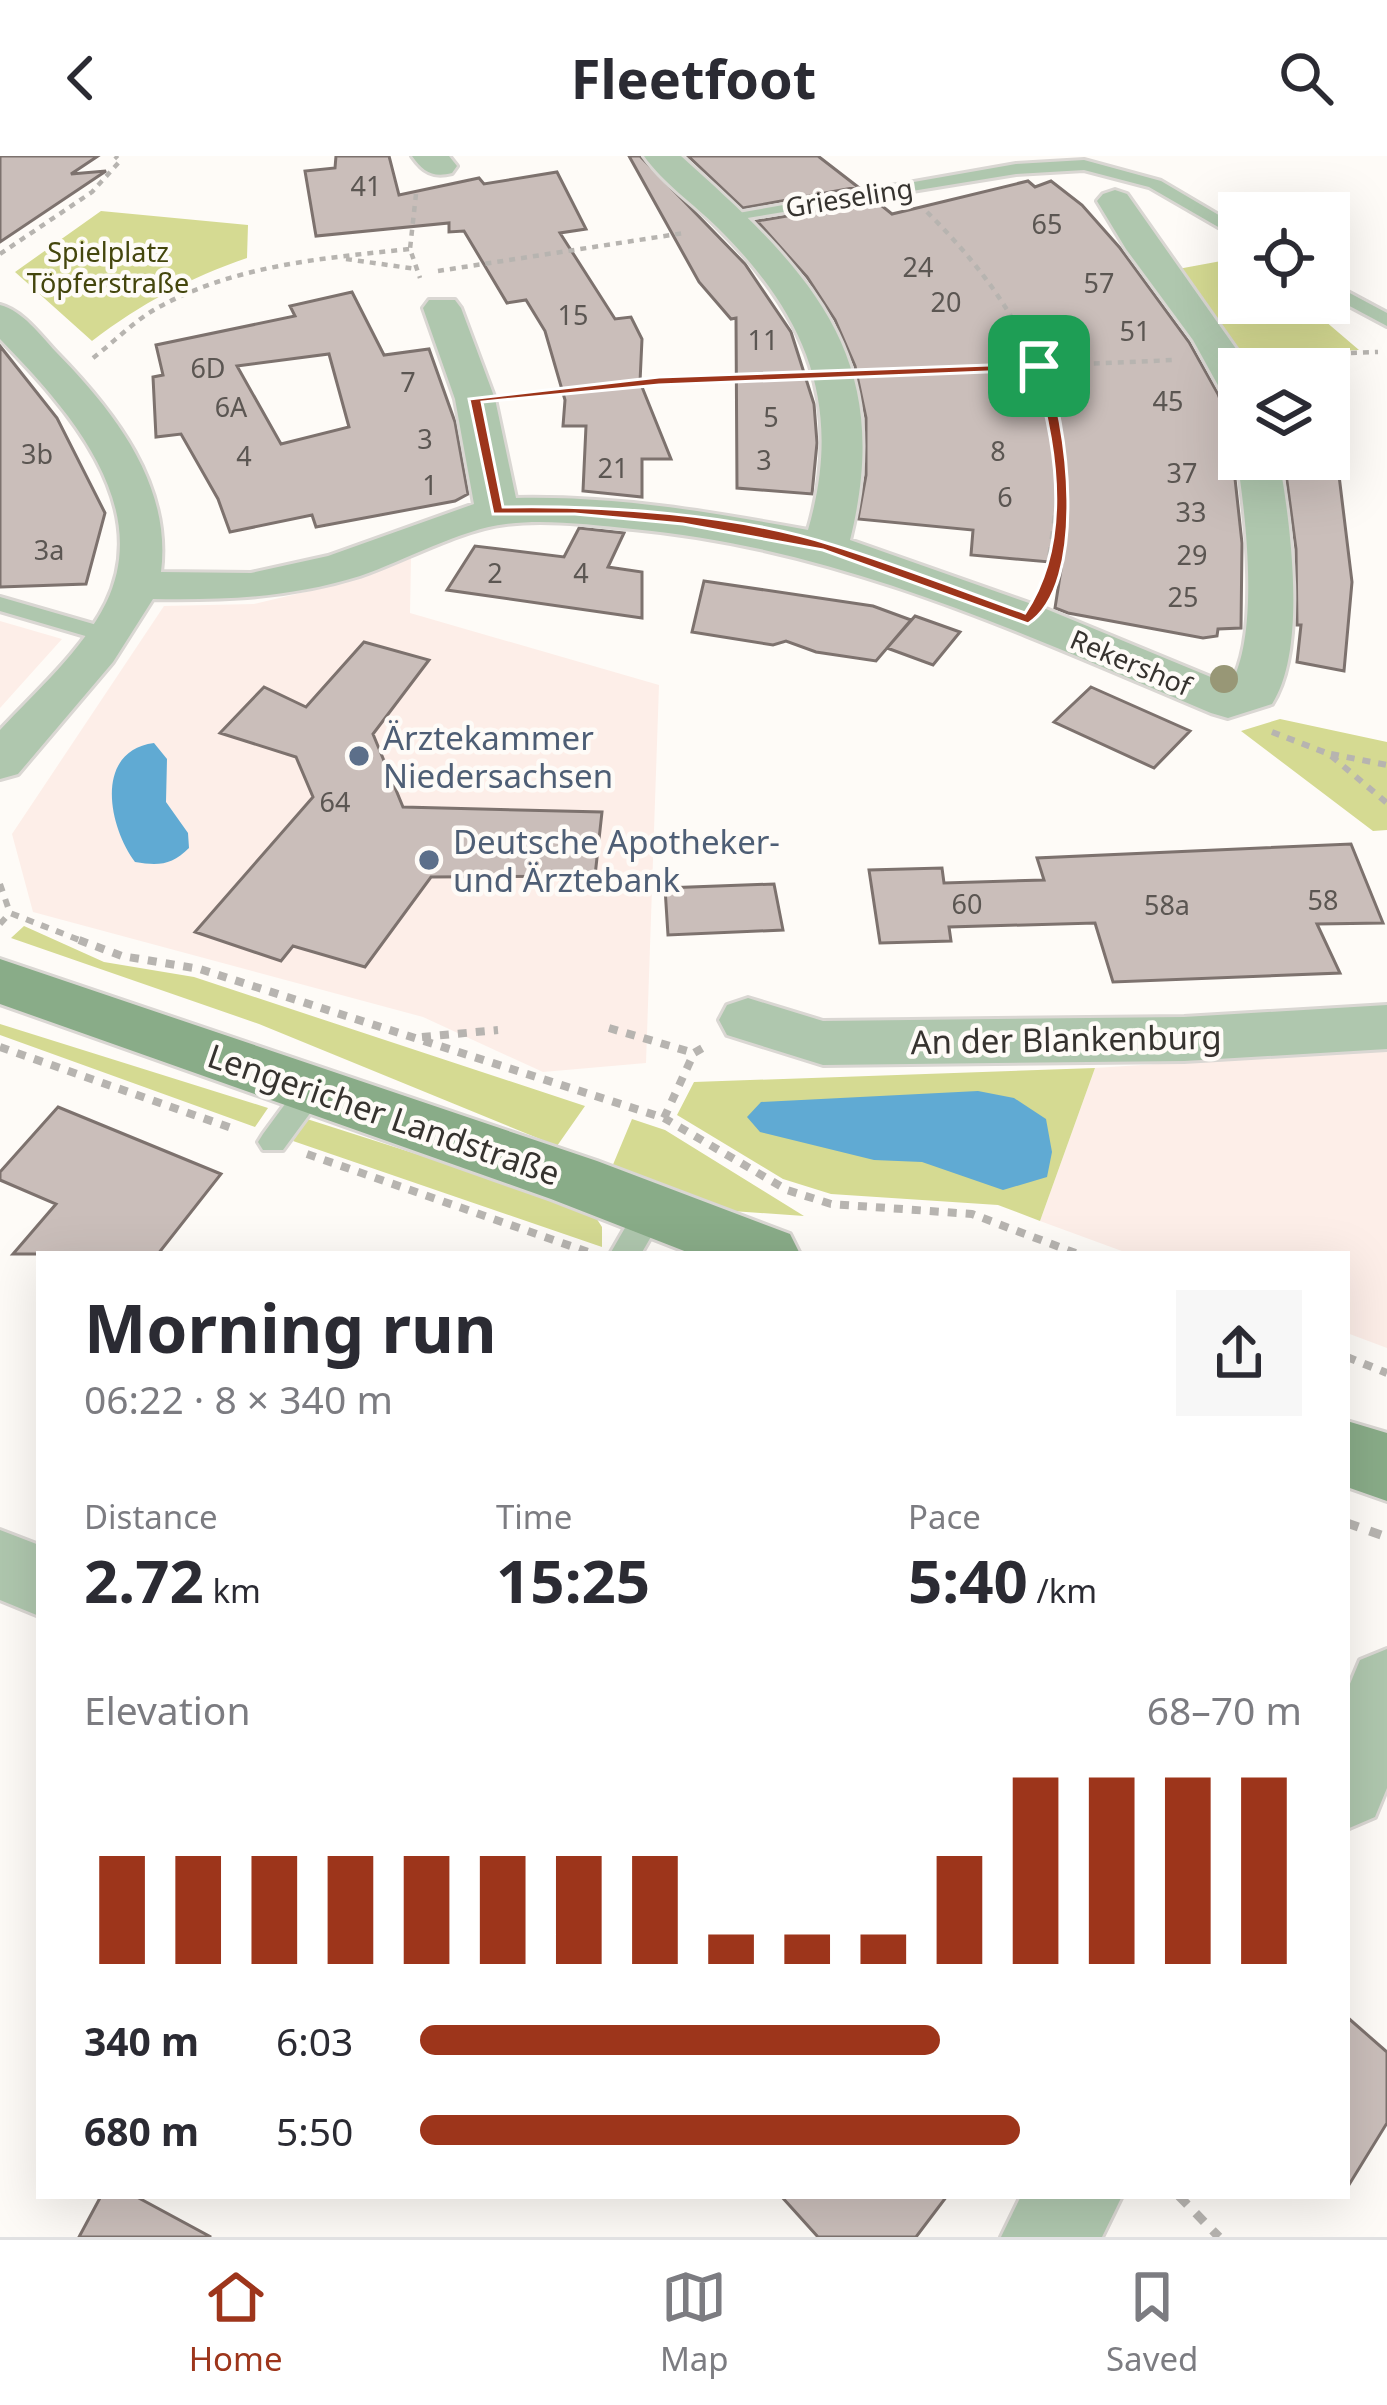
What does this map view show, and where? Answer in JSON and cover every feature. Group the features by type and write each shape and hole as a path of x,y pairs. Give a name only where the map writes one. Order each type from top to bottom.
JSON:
{"main road":[{"name":"Lengericher Landstraße","path":"0,981 312,1089 639,1232 749,1251"},
{"path":"1350,1455 1387,1467"}],"street":[{"name":"Grieseling","path":"661,156 787,276 819,328 837,374 844,469 826,547"},
{"path":"1115,200 1130,233 1178,288 1218,351"},
{"path":"425,284 475,399 497,512"},
{"path":"0,317 65,382 125,472 141,527 136,585 106,635 0,762"},
{"name":"Rekershof","path":"136,585 251,587 341,566 497,512 575,510 683,520 826,547 1028,619 1228,702 1255,693 1266,653 1272,534 1262,480"},
{"path":"1156,671 1266,653"},
{"name":"An der Blankenburg","path":"748,1020 823,1043 1184,1039 1387,1027"},
{"path":"0,1564 36,1580"},
{"path":"1350,1781 1387,1688"},
{"path":"1047,2237 1074,2199"}],"lane":[{"name":"Grieseling","path":"734,221 1038,166 1084,165 1155,184 1218,222"},
{"path":"1350,299 1387,321"},
{"path":"0,604 106,635"},
{"path":"273,1142 312,1089"}],"path":[{"path":"0,254 92,192 120,161 115,156"},
{"path":"425,284 410,249 417,189 435,161"},
{"path":"898,189 932,216 987,276 1039,366 1055,420 1063,479 1059,536 1044,595 1028,619"},
{"path":"332,257 425,284 486,260 734,221"},
{"path":"65,382 155,309 204,284 251,268 410,249"},
{"path":"1350,357 1387,352"},
{"path":"475,399 659,381 1039,366 1218,373"},
{"path":"1228,702 1244,720 1329,754 1387,765"},
{"path":"1329,754 1387,802"},
{"path":"0,884 10,913 122,956 200,969 664,1118 787,1190 831,1204 972,1214 1070,1251"},
{"path":"0,924 10,913"},
{"path":"664,1118 694,1053 748,1020"},
{"path":"609,1028 694,1053"},
{"path":"415,1038 498,1030"},
{"path":"1350,1358 1387,1373"},
{"path":"1350,1524 1387,1537"},
{"path":"1182,2199 1219,2237"}],"shaded area":[{"path":"411,558 410,613 659,685 646,1063 543,1072 423,1017 33,912 12,834 164,606 254,604 347,582"},
{"path":"0,621 62,639 0,708"},
{"path":"1387,1049 1387,1348 1350,1334 1350,1251 1122,1251 1040,1221 1095,1068"}],"green space":[{"name":"Spielplatz Töpferstraße","path":"101,211 248,225 247,258 166,293 92,341 15,272"},
{"path":"1218,262 1218,324 1329,324 1359,350 1232,348 1178,269"},
{"path":"1280,719 1387,742 1387,830 1373,831 1241,731"},
{"path":"24,926 104,962 194,977 585,1106 557,1146 259,1024 11,938"},
{"path":"0,1024 268,1108 255,1127 0,1035"},
{"path":"1095,1068 1040,1221 998,1205 831,1194 783,1179 677,1115 694,1082"},
{"path":"307,1119 591,1210 602,1227 602,1247 293,1141"},
{"path":"632,1119 665,1130 804,1216 732,1211 612,1167"}],"water":[{"path":"154,743 167,759 166,802 188,833 189,848 171,861 151,864 135,862 126,847 113,811 112,792 122,760 135,749"},
{"path":"978,1091 1014,1098 1046,1119 1052,1152 1047,1177 1003,1190 922,1162 874,1160 760,1132 747,1117 761,1102"}],"building":[{"path":"0,156 98,156 71,174 106,171 0,242"},
{"path":"336,156 389,156 399,195 479,178 484,184 557,172 586,229 560,233 615,319 631,317 642,339 640,382 671,459 642,459 642,497 583,491 586,426 563,426 565,400 545,331 526,300 507,303 464,231 449,232 449,223 316,236 305,171 335,168"},
{"path":"629,156 640,156 745,264 791,332 814,404 817,443 812,494 737,488 736,318 731,319 699,282"},
{"path":"688,156 818,156 858,187 743,208"},
{"path":"1028,181 1035,187 1051,181 1082,205 1120,248 1189,342 1218,394 1218,480 1235,480 1242,543 1241,628 1218,629 1217,636 1203,638 1068,613 1055,608 1062,563 971,555 973,530 858,519 866,475 866,418 855,366 835,320 807,277 757,221 876,201 892,214"},
{"path":"352,292 384,355 429,349 455,422 468,494 455,501 316,527 312,515 230,532 218,499 181,434 156,437 153,377 163,375 156,345 295,316 290,306","holes":["329,354 349,427 281,444 237,366"]},
{"path":"0,346 57,418 105,513 86,584 0,587"},
{"path":"1287,480 1340,480 1352,582 1344,671 1297,662 1301,625 1297,625 1296,549"},
{"path":"579,528 624,533 608,567 642,572 642,618 447,590 475,546 564,557"},
{"path":"704,581 873,606 911,620 876,661 816,652 786,641 773,645 692,632"},
{"path":"915,616 960,632 933,665 887,648"},
{"path":"364,642 429,660 373,734 403,807 602,812 595,876 431,877 365,967 293,946 281,961 195,932 313,797 296,757 220,733 264,687 306,707"},
{"path":"1091,687 1190,731 1154,768 1054,722"},
{"path":"1351,844 1383,923 1317,924 1340,973 1113,982 1095,923 949,927 951,941 880,943 869,870 942,868 944,883 1044,880 1037,858"},
{"path":"774,884 783,930 668,935 665,888"},
{"path":"58,1107 221,1174 160,1251 13,1254 56,1204 0,1180 0,1172"},
{"path":"1350,2020 1387,2052 1387,2123 1350,2183"},
{"path":"99,2199 141,2199 211,2237 79,2237"},
{"path":"784,2199 945,2199 916,2237 818,2237"}],"place":[{"name":"Ärztekammer Niedersachsen","path":"359,756"},
{"name":"Deutsche Apotheker- und Ärztebank","path":"429,860"}],"route":[{"path":"1039,366 1055,420 1063,479 1059,536 1044,595 1028,619 826,547 683,520 575,510 497,512 475,399 659,381 1039,366"}]}
